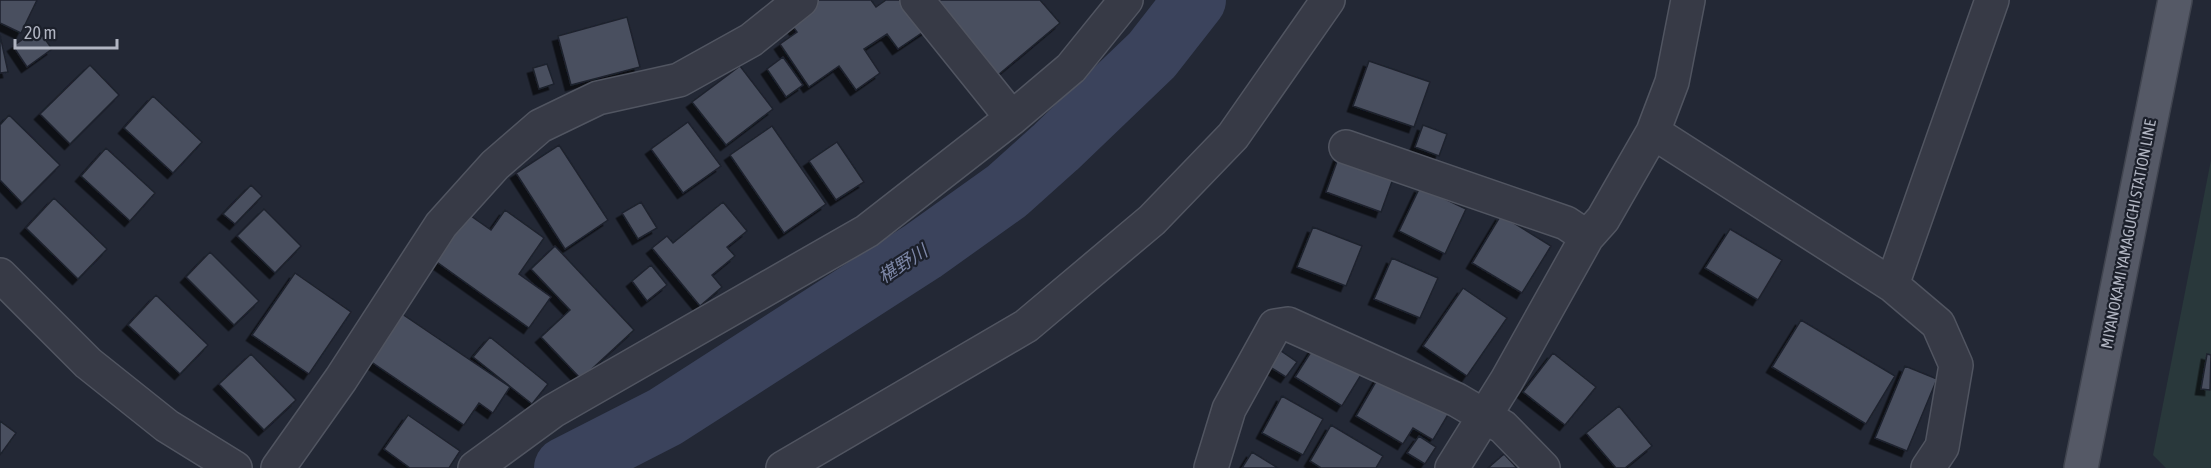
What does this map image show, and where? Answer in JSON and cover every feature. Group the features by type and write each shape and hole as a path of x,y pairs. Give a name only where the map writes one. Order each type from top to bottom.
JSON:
{"main road":[{"name":"MIYANOKAMI YAMAGUCHI STATION LINE","path":"2081,468 2175,0"}],"street":[{"path":"278,468 341,378 441,225 495,165 540,126 598,98 679,80 751,40 801,0"},
{"path":"917,0 1012,118"},
{"path":"475,468 553,411 867,231 1012,118 1071,68 1126,0"},
{"path":"783,468 1026,326 1152,220 1233,136 1328,0"},
{"path":"1452,468 1507,380 1587,237 1602,219 1653,132 1672,82 1689,0"},
{"path":"1892,285 1992,0"},
{"path":"1653,132 1892,285 1938,324 1956,365 1942,447 1928,468"},
{"path":"1346,147 1566,223 1587,237"},
{"path":"0,275 88,363 167,426 235,468"},
{"path":"1211,468 1229,409 1275,326 1288,324 1457,400 1484,415 1503,427 1543,468"}],"shaded area":[{"path":"2211,160 2211,468 2166,468 2153,455"}],"building":[{"path":"0,0 37,0 21,33 0,23"},
{"path":"818,0 871,0 876,7 886,0 909,0 929,28 898,49 887,34 864,49 880,73 856,90 839,66 809,87 780,44 797,32 788,20"},
{"path":"934,0 1040,0 1060,23 998,75"},
{"path":"627,17 640,67 571,85 558,36"},
{"path":"38,29 52,49 27,67 13,46"},
{"path":"0,35 8,72 0,73"},
{"path":"783,57 803,85 786,97 767,69"},
{"path":"1369,61 1430,82 1414,127 1353,106"},
{"path":"547,64 554,84 539,89 533,68"},
{"path":"90,65 119,95 70,144 40,114"},
{"path":"740,66 773,109 726,145 692,102"},
{"path":"153,96 202,142 173,173 124,128"},
{"path":"9,115 60,165 22,203 0,180 0,125"},
{"path":"688,122 721,166 683,193 651,149"},
{"path":"1423,125 1447,134 1439,156 1415,147"},
{"path":"772,126 826,204 784,233 730,155"},
{"path":"837,142 864,182 836,200 809,161"},
{"path":"559,145 608,220 565,249 516,173"},
{"path":"106,148 155,193 130,221 81,176"},
{"path":"1339,156 1394,176 1381,212 1326,192"},
{"path":"251,185 262,196 235,224 223,214"},
{"path":"1420,187 1466,209 1445,254 1399,231"},
{"path":"54,198 107,249 78,279 26,228"},
{"path":"641,202 657,228 638,239 622,213"},
{"path":"723,202 747,231 727,247 735,256 712,275 722,287 700,306 652,248 667,236 673,243"},
{"path":"264,209 301,246 275,273 237,236"},
{"path":"505,210 544,238 519,274 551,297 529,328 434,260 468,214 491,230"},
{"path":"1501,215 1551,246 1522,293 1472,263"},
{"path":"1313,227 1362,246 1346,286 1297,267"},
{"path":"1730,229 1782,260 1758,300 1705,268"},
{"path":"555,246 634,330 581,379 541,337 570,310 531,269"},
{"path":"210,252 259,301 234,325 186,277"},
{"path":"1392,258 1438,278 1420,318 1374,299"},
{"path":"651,265 667,285 647,301 632,281"},
{"path":"295,273 351,312 309,374 252,335"},
{"path":"1463,288 1507,318 1467,376 1423,346"},
{"path":"156,295 208,345 180,374 128,325"},
{"path":"402,314 510,387 493,413 479,403 464,425 370,361"},
{"path":"1801,320 1895,376 1866,424 1772,367"},
{"path":"490,337 548,384 532,404 473,357"},
{"path":"1318,341 1364,370 1342,406 1295,377"},
{"path":"1281,351 1297,362 1286,377 1270,367"},
{"path":"1553,353 1596,387 1565,425 1523,392"},
{"path":"251,354 296,400 264,430 219,384"},
{"path":"2207,354 2211,355 2210,390 2201,389"},
{"path":"1905,366 1937,379 1907,451 1875,438"},
{"path":"1381,373 1449,413 1433,440 1413,428 1403,444 1356,416"},
{"path":"1282,396 1323,419 1303,455 1262,433"},
{"path":"1619,406 1652,446 1625,468 1616,468 1586,433"},
{"path":"408,415 460,451 449,468 410,468 384,449"},
{"path":"0,421 16,433 0,455"},
{"path":"1331,425 1383,456 1376,468 1321,468 1310,461"},
{"path":"1419,436 1436,447 1425,464 1407,453"},
{"path":"1252,452 1278,468 1242,468"},
{"path":"1504,454 1517,468 1488,468"}],"waterway":[{"name":"椹野川","path":"565,468 665,417 923,251 1007,191 1152,55 1195,0"}]}
